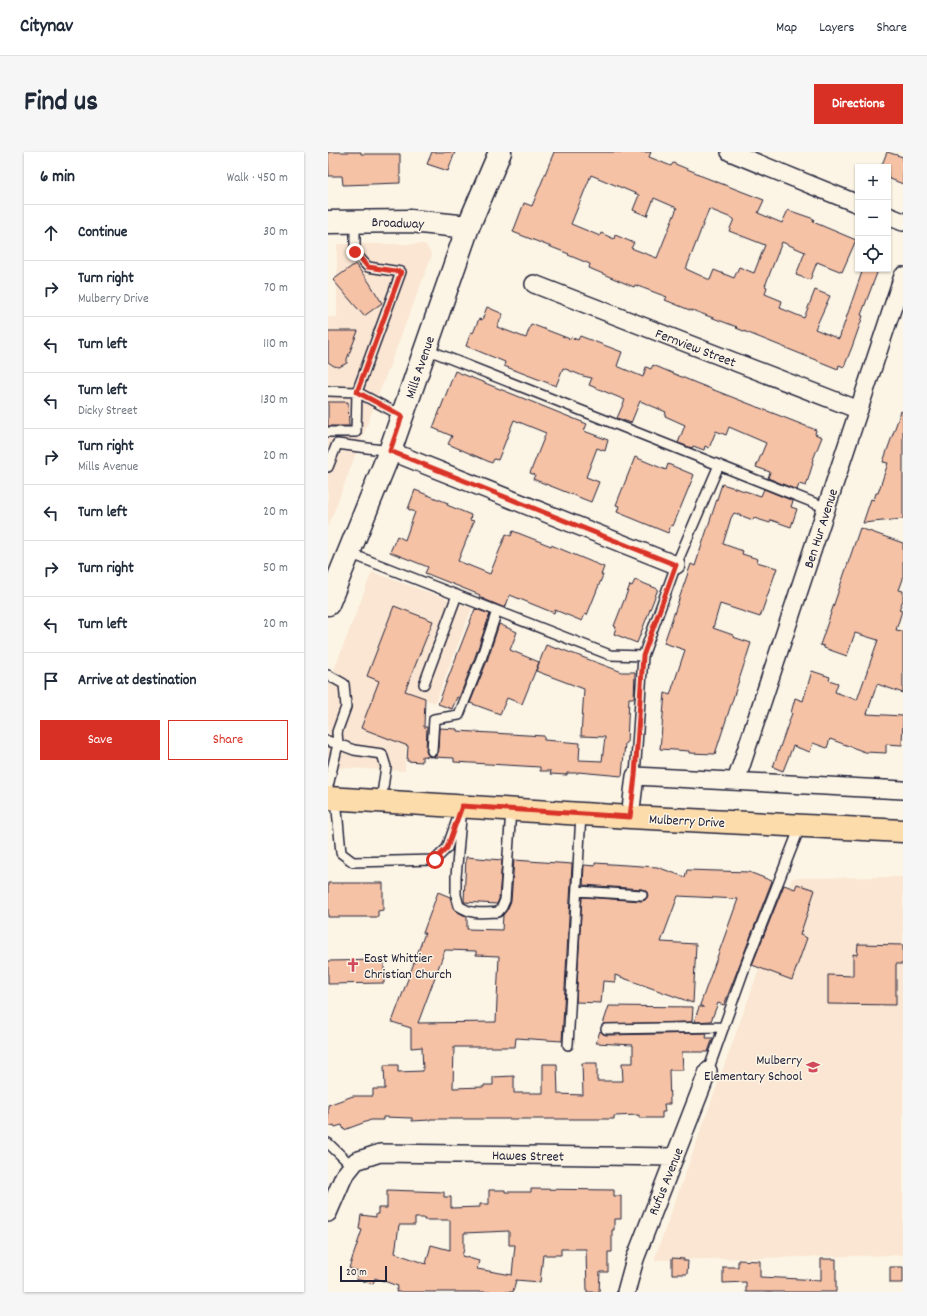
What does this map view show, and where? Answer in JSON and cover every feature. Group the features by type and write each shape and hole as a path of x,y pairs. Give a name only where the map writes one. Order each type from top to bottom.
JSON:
{"main road":[{"name":"Mills Avenue","path":"328,602 390,451 468,227 500,152"},
{"name":"Broadway","path":"328,222 411,221 468,227"},
{"name":"Mulberry Drive","path":"331,794 381,801 581,814 903,831"}],"street":[{"path":"730,152 855,203"},
{"path":"891,217 903,222"},
{"name":"Ben Hur Avenue","path":"736,781 903,276"},
{"name":"Fernview Street","path":"534,284 859,410"},
{"path":"390,451 676,565"},
{"path":"630,817 635,776 903,790"},
{"name":"Rufus Avenue","path":"626,1292 635,1259 708,1071"},
{"name":"Hawes Street","path":"352,1166 356,1161 380,1153 675,1157"},
{"path":"328,1213 344,1176 352,1166"}],"lane":[{"path":"328,432 356,432 357,392 401,272 368,267 355,252 355,221"},
{"path":"426,349 827,508"},
{"path":"328,391 357,392 402,416"},
{"path":"328,467 337,444 390,451"},
{"path":"635,776 643,656 676,565 719,465"},
{"path":"349,553 610,655 643,656"},
{"path":"424,684 457,595"},
{"path":"432,751 434,718 459,715 481,659 497,611"},
{"path":"328,675 344,684 346,706 338,732 338,744 331,794 341,853 353,862 435,860 447,848 462,806"},
{"path":"328,741 354,750 382,754 386,766 381,801"},
{"path":"462,806 456,877 456,895 459,906 470,912 482,913 498,912 505,900 511,809"},
{"path":"568,1045 581,814"},
{"path":"708,1071 745,968 800,825"},
{"path":"577,891 642,895"},
{"path":"606,1029 724,1027"},
{"path":"328,1144 352,1166"}],"shaded area":[{"path":"337,244 425,244 432,255 328,527 328,317 337,317"},
{"path":"372,572 472,608 435,703 408,692 405,771 328,767 328,685"},
{"name":"Mulberry Elementary School","path":"903,877 903,1255 654,1260 792,878"}],"building":[{"path":"328,152 400,154 400,183 343,185 342,176 329,176"},
{"path":"432,152 455,152 448,171 427,164"},
{"path":"554,152 651,152 649,157 671,166 673,163 699,175 764,200 758,213 782,223 788,210 814,219 813,222 855,240 842,272 817,262 810,280 796,275 805,252 782,242 765,286 767,287 765,294 782,301 780,308 804,318 815,290 830,296 815,329 839,339 862,272 877,273 844,367 839,365 838,369 736,328 737,327 665,300 667,297 635,285 634,287 589,268 590,264 568,255 569,254 513,232 524,203 532,206","holes":["591,175 639,195 633,210 647,216 654,198 677,208 657,258 631,248 634,243 615,235 614,239 601,233 600,236 571,224","709,209 734,219 729,231 765,245 754,273 739,267 734,278 714,270 710,280 686,269"]},
{"path":"887,152 903,157 903,184 891,179 891,164 882,164"},
{"path":"355,264 369,282 382,303 364,316 333,280"},
{"path":"487,307 503,314 497,327 526,338 531,324 570,339 571,337 578,340 580,336 622,352 617,366 643,377 646,367 651,369 653,365 816,430 815,434 822,437 812,462 813,463 806,486 799,484 797,490 768,478 770,472 756,467 766,443 729,427 726,435 716,431 709,448 705,446 704,450 693,446 692,448 678,443 685,425 665,416 666,412 640,401 631,423 617,418 625,400 589,385 592,378 563,368 556,386 504,366 505,362 466,346 471,332 473,333 479,319 482,320"},
{"path":"328,331 358,331 347,359 347,363 339,367 328,362"},
{"path":"455,371 587,424 584,431 608,440 605,451 597,448 586,477 599,482 591,502 533,479 535,475 530,473 546,433 514,420 498,460 494,459 492,463 448,444 452,436 433,428"},
{"path":"328,402 348,402 349,426 328,426"},
{"path":"901,411 903,412 903,519 863,523 871,499 874,500 876,493 878,493 888,463 883,462"},
{"path":"635,457 666,470 668,464 694,475 673,526 671,525 668,533 617,512 619,506 616,505"},
{"path":"722,484 761,496 764,489 793,501 791,507 797,509 791,527 771,520 770,523 754,518 753,520 734,513 731,518 723,544 743,551 742,554 758,559 757,562 777,568 760,617 720,604 713,628 751,643 715,754 689,753 689,751 660,749 665,693 670,695 685,650 664,643 691,564 695,566"},
{"path":"415,490 448,503 447,505 471,515 470,520 474,521 458,561 490,574 506,534 511,536 513,531 604,567 601,575 603,575 587,615 585,614 582,621 555,610 554,613 510,595 505,608 479,597 480,595 425,573 428,567 390,552 397,536 405,540 415,512 408,509"},
{"path":"860,528 903,543 903,579 899,590 903,591 903,600 899,610 902,611 896,630 903,631 903,693 877,684 867,714 903,716 902,745 886,744 886,753 865,752 830,739 827,748 813,743 810,752 793,746 783,771 773,767 792,713 795,698 803,701 812,671 830,677 829,680 838,683 835,692 857,700 878,640 855,633 847,656 824,648 824,646 820,645"},
{"path":"635,580 658,589 637,643 614,634 616,627 614,626 630,585 632,586"},
{"path":"394,606 433,621 405,691 425,698 424,727 427,727 426,751 431,757 422,756 422,762 407,761 408,746 361,728 379,681 367,676"},
{"path":"475,609 490,614 459,698 457,697 452,709 438,704"},
{"path":"499,624 517,632 510,650 539,662 522,704 507,698 500,714 470,703 487,661"},
{"path":"546,645 622,672 635,672 634,698 629,698 627,743 625,743 622,776 578,772 567,773 567,775 550,774 551,771 540,771 540,767 454,762 454,758 433,757 437,755 438,752 439,728 457,729 457,731 544,736 544,740 580,743 579,760 602,761 605,737 581,736 584,689 536,671"},
{"path":"466,857 502,860 499,899 497,904 464,902"},
{"path":"514,860 572,864 562,1041 516,1038 515,1047 454,1047 453,1088 484,1087 484,1085 493,1085 493,1077 514,1076 514,1093 543,1093 543,1064 557,1064 558,1094 583,1095 582,1063 597,1063 597,1081 623,1081 622,1063 633,1063 633,1045 596,1043 600,1031 606,1035 707,1033 706,1038 713,1038 708,1052 682,1052 683,1070 669,1070 670,1104 664,1104 665,1112 662,1112 662,1118 639,1118 639,1115 614,1116 614,1119 430,1119 412,1121 412,1118 383,1117 383,1120 371,1120 344,1130 342,1125 328,1127 328,1105 353,1096 373,1096 373,1089 385,1089 384,1065 398,1065 398,1072 423,1071 422,1047 411,1048 411,1028 392,1022 425,933 423,933 438,892 450,897 453,908 467,917 467,929 502,930 503,915 511,901","holes":["445,950 476,951 476,955 499,956 496,1022 418,1023"]},
{"path":"595,863 657,867 685,877 687,870 749,872 772,881 724,1005 718,1003 711,1021 694,1022 699,1007 704,1007 700,1005 738,899 678,896 661,942 696,944 693,1003 615,975 615,982 603,981 601,1003 576,1002 582,897 642,901 648,896 647,892 642,889 583,885 584,865 595,866"},
{"path":"328,883 383,883 383,910 378,911 378,917 328,917"},
{"path":"797,884 815,890 800,935 807,938 792,980 752,965 784,885 795,889"},
{"path":"858,944 903,945 903,964 896,964 896,1005 828,1004 828,975 853,976 853,954 857,955"},
{"path":"384,960 384,983 328,984 328,961"},
{"path":"609,1006 693,1007 692,1022 603,1024"},
{"path":"531,1189 614,1190 614,1196 621,1196 621,1219 614,1219 614,1230 612,1230 612,1252 608,1252 608,1272 600,1272 599,1292 587,1292 586,1249 561,1249 561,1255 543,1255 540,1282 516,1280 513,1292 396,1292 398,1286 375,1278 373,1284 356,1279 358,1271 349,1268 362,1230 359,1229 361,1215 376,1217 376,1214 378,1214 378,1208 387,1208 387,1190 444,1192 444,1197 451,1197 451,1208 480,1207 480,1204 489,1204 489,1190 505,1190 505,1192 531,1192","holes":["415,1218 424,1218 424,1220 450,1220 450,1250 431,1245 426,1264 395,1253 399,1225 415,1225","509,1231 509,1245 515,1245 512,1275 477,1269 479,1261 462,1256 464,1249 464,1233"]},
{"path":"672,1258 684,1259 684,1261 688,1261 687,1274 672,1274"},
{"path":"821,1259 836,1259 836,1292 746,1292 746,1282 723,1283 723,1267 738,1267 738,1260 760,1261 760,1277 821,1280"},
{"path":"890,1267 903,1267 903,1283 890,1283"}],"place":[{"name":"East Whittier Christian Church","path":"353,965"},
{"name":"Mulberry Elementary School","path":"813,1067"}],"route":[{"path":"355,252 368,267 401,272 357,392 402,416 390,451 676,565 643,656 635,776 630,817 462,806 447,848 435,860"}]}
